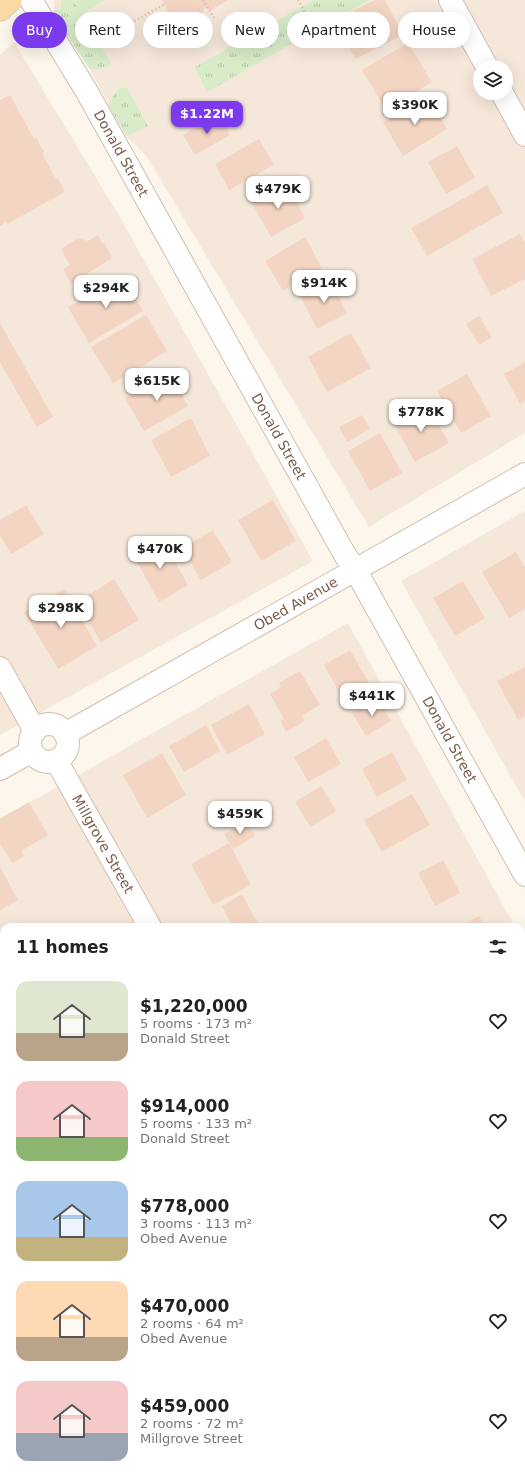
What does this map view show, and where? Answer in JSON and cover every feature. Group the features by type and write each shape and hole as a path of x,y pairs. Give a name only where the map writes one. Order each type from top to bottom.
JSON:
{"main road":[{"path":"0,10 11,0"}],"street":[{"name":"Donald Street","path":"31,0 87,92 525,875"},
{"path":"450,0 483,60"},
{"path":"506,100 525,134"},
{"name":"Obed Avenue","path":"65,734 525,474"},
{"path":"0,668 33,741 40,760 51,762 62,757 66,752 68,739 62,729 55,725 45,724 33,741 0,769"},
{"name":"Millgrove Street","path":"56,760 148,923"}],"path":[{"path":"203,0 215,19"},
{"path":"298,0 305,12"},
{"path":"135,21 165,4"}],"shaded area":[{"path":"54,0 525,0 525,433 369,527 147,157 126,136 89,68 76,48 135,48 135,12 75,12 75,47 67,35 67,12 54,12"},
{"path":"12,44 12,48 18,48 118,214 313,561 0,735 0,55"},
{"path":"525,511 525,802 401,581"},
{"path":"348,623 513,923 0,923 0,818"}],"green space":[{"path":"61,0 74,0 81,12 75,12 75,47 67,35 67,12 54,12 61,9"},
{"path":"74,0 105,0 85,12 81,12"},
{"path":"314,0 369,0 348,12 293,12"},
{"path":"287,15 287,47 207,92 195,67 229,48 279,48 279,20"},
{"path":"76,48 102,48 112,65 99,70 89,68"},
{"path":"121,88 127,88 148,126 126,136 108,105 115,93"}],"building":[{"path":"162,0 228,0 211,10 204,7 203,12 169,12"},
{"path":"375,0 385,0 398,25 398,38 390,42 390,12 351,12"},
{"path":"349,48 377,48 355,59"},
{"path":"399,48 411,48 432,82 386,110 362,70"},
{"path":"10,95 34,139 36,138 44,152 42,153 65,192 7,224 6,222 0,226 0,100"},
{"path":"427,95 447,129 403,156 383,122"},
{"path":"219,115 230,135 195,155 183,135"},
{"path":"259,139 274,165 229,190 215,164"},
{"path":"457,146 475,178 446,194 428,162"},
{"path":"286,182 305,218 271,237 251,202"},
{"path":"487,185 503,213 427,256 411,228"},
{"path":"520,234 525,243 525,279 491,296 472,259"},
{"path":"98,235 102,244 104,242 112,258 71,284 63,269 70,265 61,249 78,238 88,241"},
{"path":"305,237 322,268 283,291 265,261"},
{"path":"123,276 143,311 89,343 68,307"},
{"path":"330,280 347,313 317,329 300,296"},
{"path":"146,315 167,351 113,383 91,347"},
{"path":"479,316 492,337 479,345 466,324"},
{"path":"0,323 53,417 37,427 0,362"},
{"path":"351,333 371,368 327,392 308,357"},
{"path":"525,362 525,401 520,404 504,374"},
{"path":"169,372 188,406 144,431 125,398"},
{"path":"467,374 491,416 461,433 437,391"},
{"path":"426,403 449,443 415,462 393,422"},
{"path":"362,415 370,429 347,442 339,427"},
{"path":"191,418 210,456 171,477 151,440"},
{"path":"380,433 402,473 370,491 348,451"},
{"path":"273,500 296,541 261,561 238,520"},
{"path":"26,505 44,534 11,554 0,535 0,520"},
{"path":"213,530 232,562 201,580 182,548"},
{"path":"162,539 188,585 159,602 133,555"},
{"path":"516,552 525,568 525,609 509,618 482,572"},
{"path":"114,579 139,620 101,642 77,602"},
{"path":"463,581 485,618 455,636 433,598"},
{"path":"64,589 97,646 58,669 24,612"},
{"path":"350,650 374,692 347,707 324,665"},
{"path":"525,667 525,716 518,720 497,681"},
{"path":"300,671 320,705 302,716 305,721 286,732 280,721 284,719 270,694 281,687 279,683"},
{"path":"377,697 391,721 366,736 352,713"},
{"path":"249,704 265,734 227,755 211,725"},
{"path":"206,725 220,751 184,772 169,746"},
{"path":"326,738 341,764 308,782 294,757"},
{"path":"392,752 407,780 377,797 362,769"},
{"path":"162,753 186,795 147,818 123,775"},
{"path":"321,786 336,811 310,827 295,802"},
{"path":"412,794 430,825 382,852 364,820"},
{"path":"29,802 48,835 21,851 24,856 12,863 0,844 0,819"},
{"path":"247,822 255,836 233,849 224,834"},
{"path":"229,843 251,885 213,905 191,864"},
{"path":"443,860 460,893 435,906 418,873"},
{"path":"0,867 18,900 0,910"},
{"path":"242,894 258,923 231,923 222,906"},
{"path":"479,916 483,923 466,923"}]}
